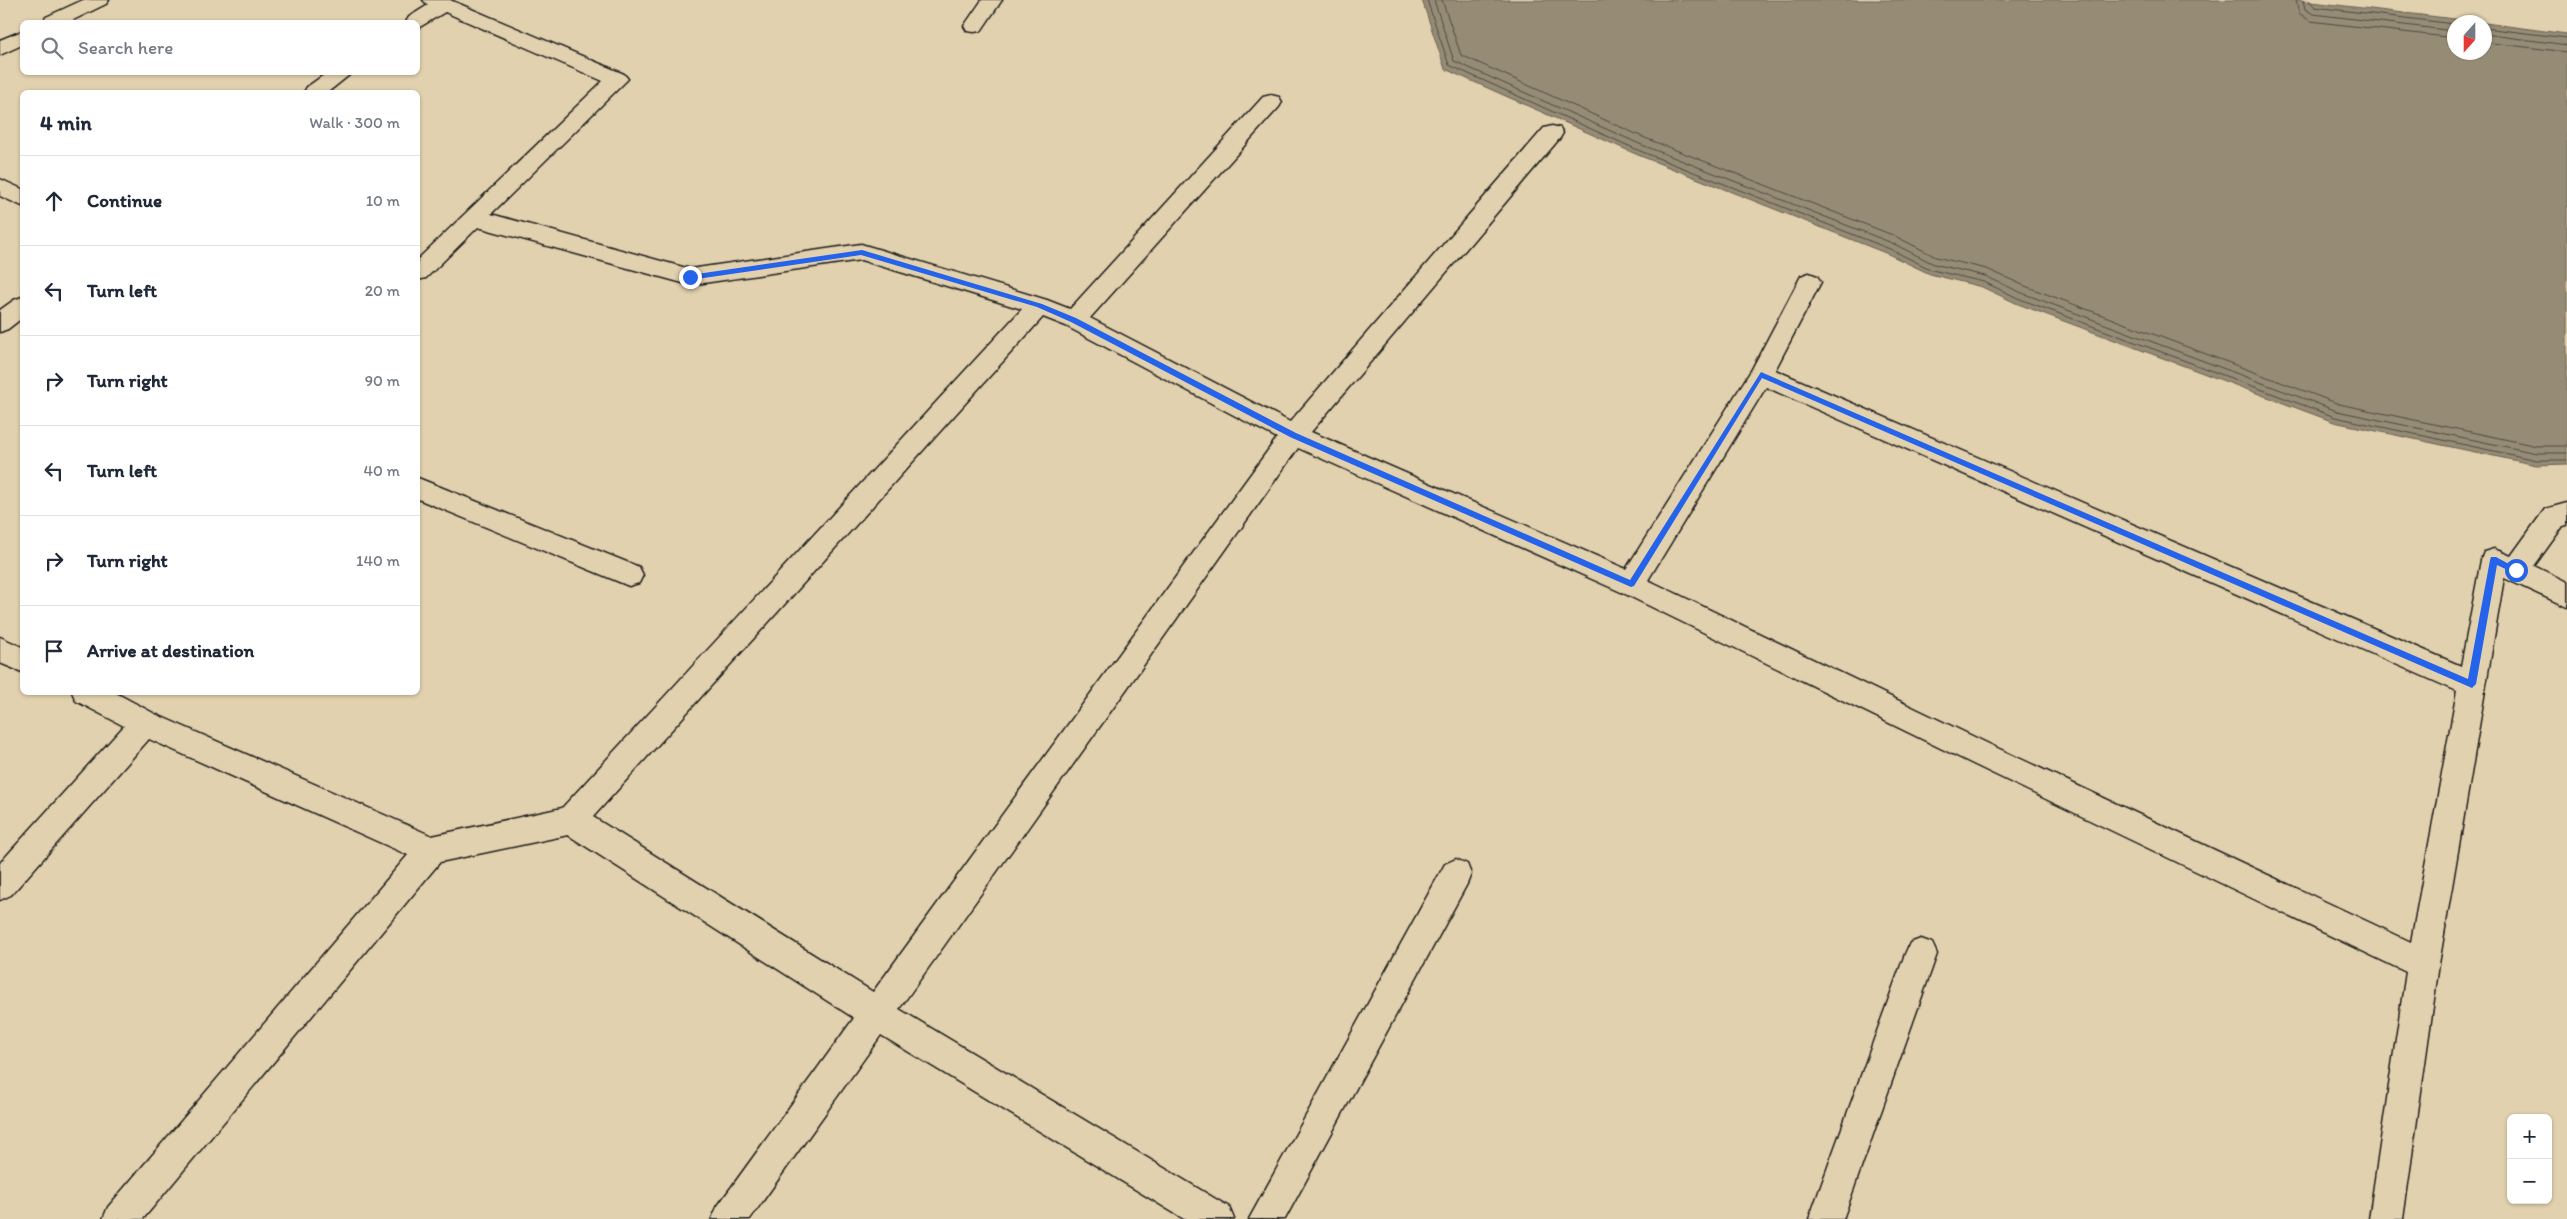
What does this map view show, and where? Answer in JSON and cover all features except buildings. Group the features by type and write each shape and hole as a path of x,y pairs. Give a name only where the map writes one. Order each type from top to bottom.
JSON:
{"street":[{"path":"57,20 99,0"},
{"path":"974,26 992,0"},
{"path":"418,20 438,3 617,79 420,270"},
{"path":"0,48 20,39"},
{"path":"317,90 339,75"},
{"path":"1074,320 1271,102"},
{"path":"729,1219 1293,435 1552,133"},
{"path":"0,187 20,197"},
{"path":"475,218 690,277 862,252 1039,306 1074,320 1293,435 1631,584 1983,755 2423,964"},
{"path":"1631,584 1761,374 1809,282"},
{"path":"92,695 145,723 431,850 571,820 1039,306"},
{"path":"0,322 20,307"},
{"path":"1761,374 2472,684"},
{"path":"420,489 629,574"},
{"path":"2516,570 2554,517 2567,514"},
{"path":"2386,1219 2423,964 2494,560 2567,595"},
{"path":"0,885 145,723"},
{"path":"571,820 876,1013 1217,1219"},
{"path":"120,1219 431,850"},
{"path":"1266,1219 1456,874"},
{"path":"1826,1219 1921,954"}],"water":[{"path":"1422,0 2295,0 2447,18 2447,60 2492,60 2492,24 2567,34 2567,464 2536,465 2334,422 2018,304 1982,287 1930,274 1888,254 1638,155 1445,69"}],"route":[{"path":"690,277 862,252 1039,306 1074,320 1293,435 1631,584 1761,374 2472,684 2494,560 2516,570"}]}
